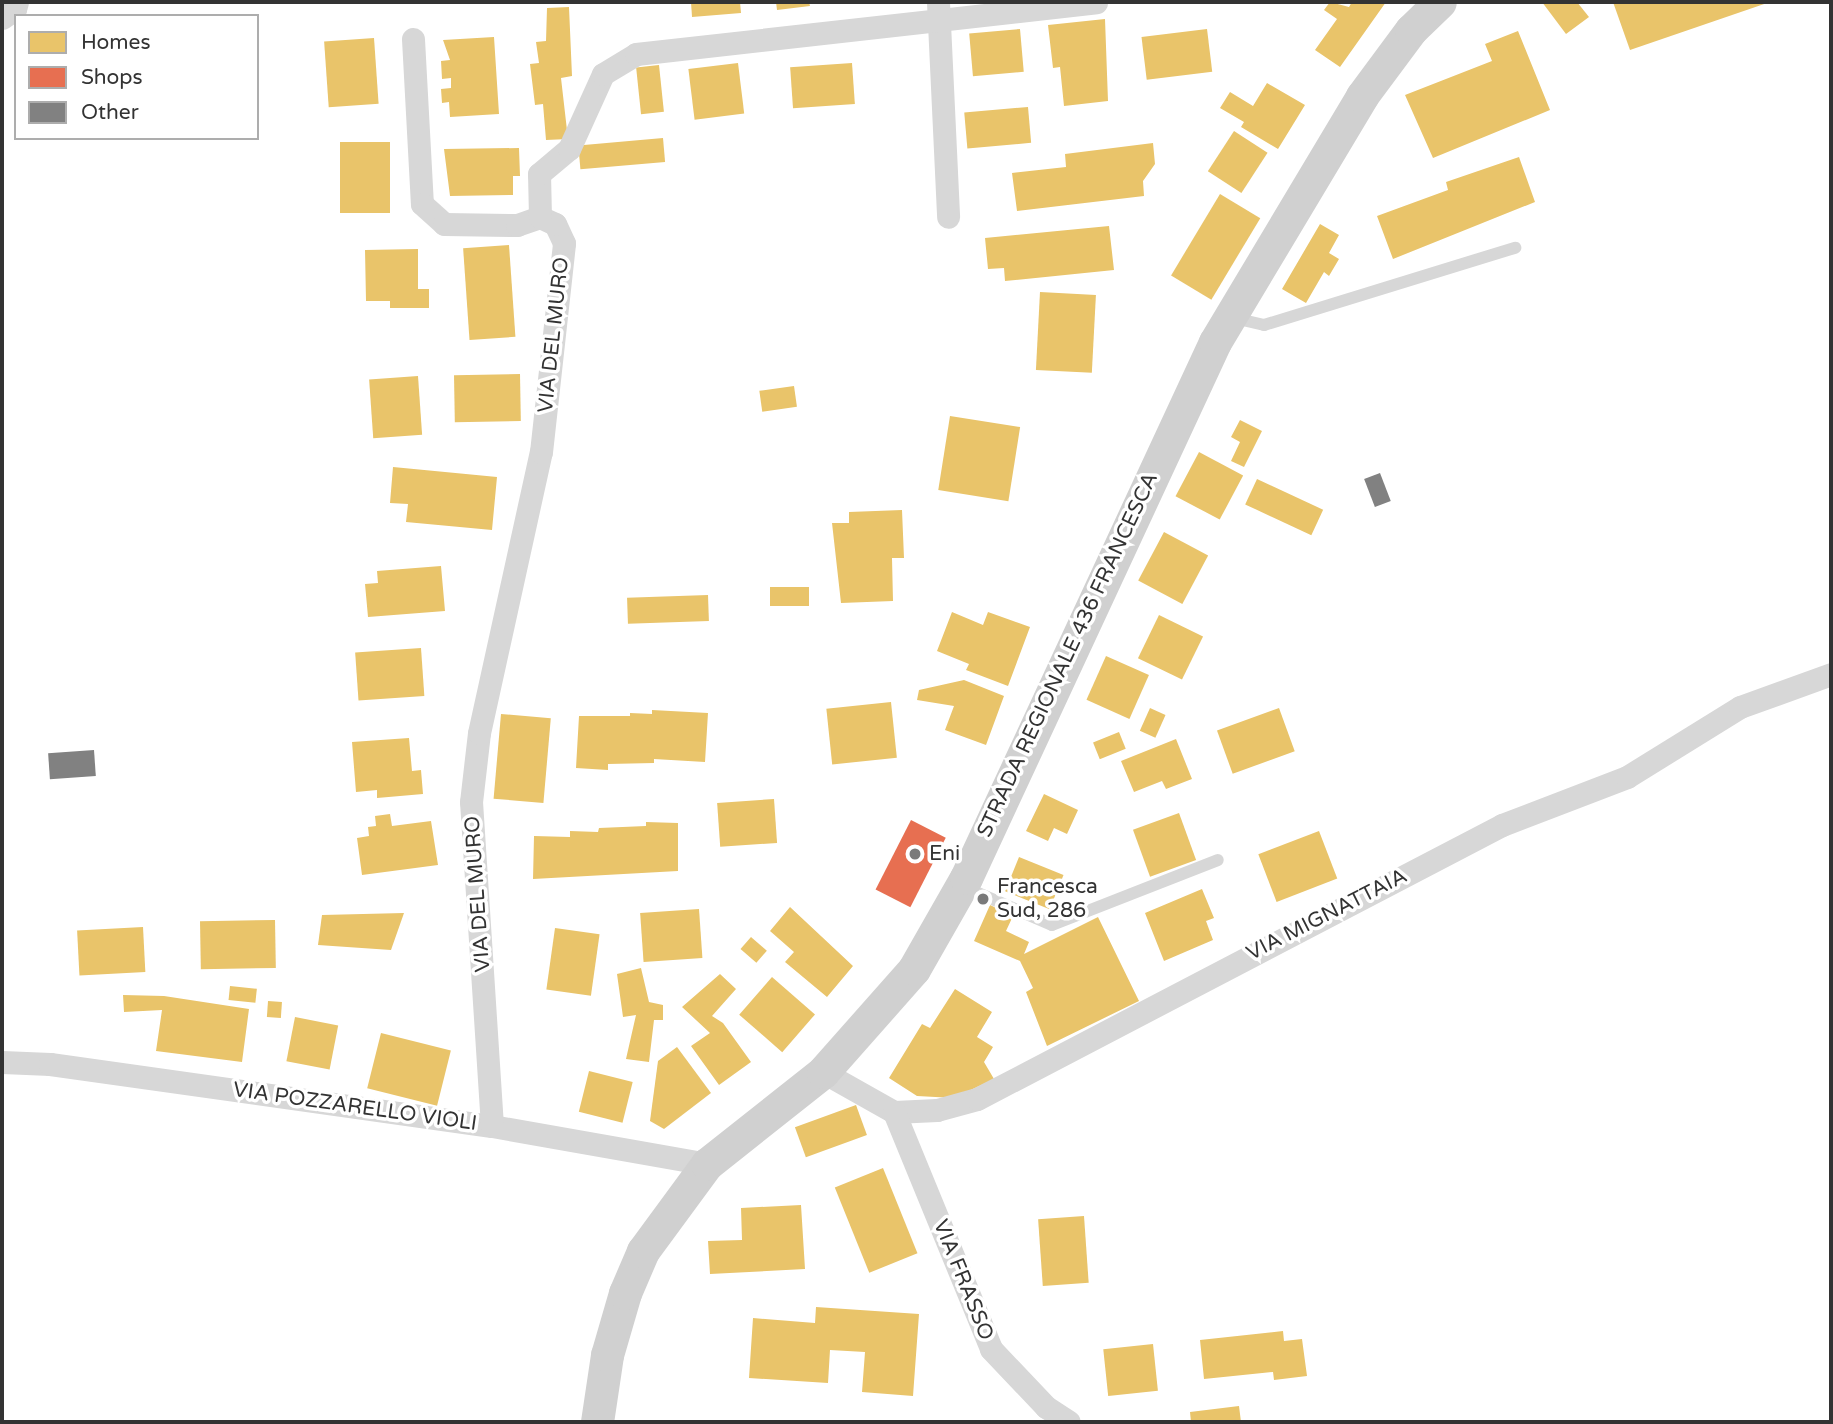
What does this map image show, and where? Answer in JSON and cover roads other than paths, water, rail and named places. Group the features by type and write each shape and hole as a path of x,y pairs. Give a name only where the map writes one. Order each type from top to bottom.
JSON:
{"street":[{"path":"2,18 17,2"},
{"path":"413,38 422,205 444,224 517,225 540,217 540,174 569,149 603,74 617,61 636,54 939,10 1096,2"},
{"name":"STRADA REGIONALE 436 FRANCESCA","path":"597,1422 607,1355 625,1293 643,1251 707,1164 823,1072 914,969 962,886 1130,518 1230,317 1362,96 1411,30 1440,2"},
{"path":"939,10 947,217"},
{"name":"VIA DEL MURO","path":"492,1126 471,802 479,733 541,452 564,243 555,224 540,217"},
{"name":"VIA MIGNATTAIA","path":"894,1112 937,1110 977,1099 1502,825 1627,777 1740,706 1831,674"},
{"name":"VIA POZZARELLO VIOLI","path":"2,1062 50,1064 492,1126 707,1164"},
{"path":"823,1072 894,1112"},
{"name":"VIA FRASSO","path":"894,1112 991,1349 1046,1407 1069,1422"}],"lane":[{"path":"1230,317 1264,325 1515,248"},
{"path":"962,886 1052,925 1218,860"}],"place":[{"name":"Eni","path":"915,854"},
{"name":"Francesca Sud, 286","path":"983,899"}]}
